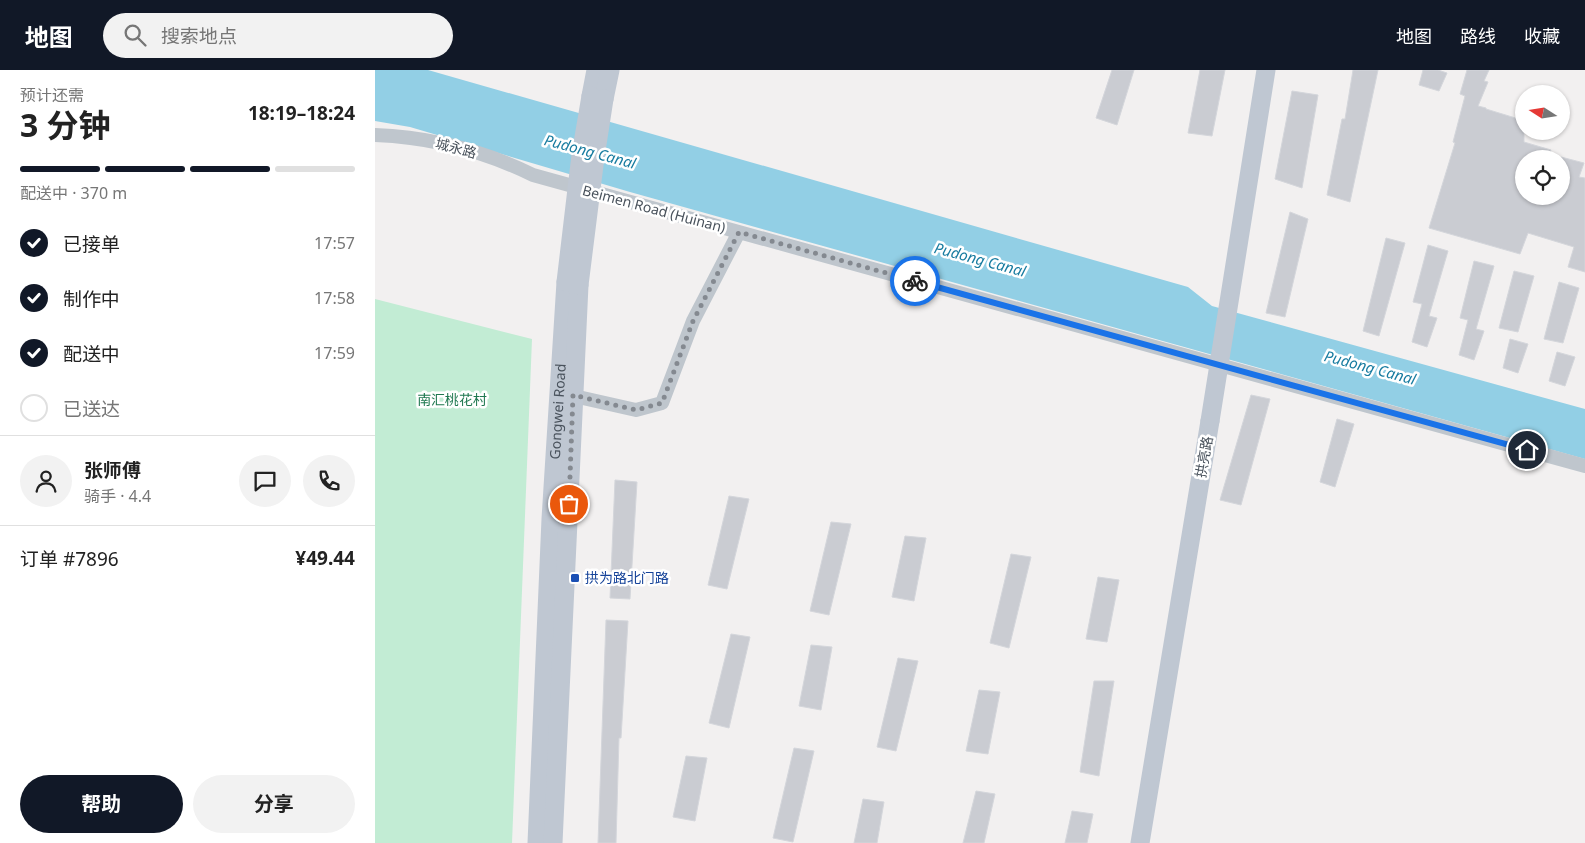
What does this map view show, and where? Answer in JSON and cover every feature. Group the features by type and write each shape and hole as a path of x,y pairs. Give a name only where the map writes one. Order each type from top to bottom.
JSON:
{"main road":[{"name":"Gongwei Road","path":"596,70 598,98"},
{"name":"Gongwei Road","path":"553,843 567,394 581,155 598,98 610,70"},
{"name":"拱亮路","path":"1140,843 1267,70"},
{"name":"Gongwei Road","path":"537,843 551,519 567,394"}],"street":[{"name":"城永路","path":"375,135 408,137 446,144 509,163 533,175"},
{"name":"Beimen Road (Huinan)","path":"533,175 1585,466"},
{"path":"567,394 636,410 662,403 693,321 739,232"}],"green space":[{"name":"南汇桃花村","path":"375,299 532,339 512,843 375,843"}],"water":[{"name":"Pudong Canal","path":"375,70 428,70 1188,287 1212,306 1585,409 1585,459 630,192 410,127 375,121"}],"building":[{"path":"1112,70 1134,70 1117,125 1096,118"},
{"path":"1200,70 1225,70 1212,136 1188,133"},
{"path":"1353,70 1378,70 1350,202 1327,195 1342,119 1345,119"},
{"path":"1423,70 1438,70 1447,73 1439,91 1419,85"},
{"path":"1467,70 1489,70 1484,81 1488,82 1478,106 1515,118 1515,140 1524,140 1524,142 1551,150 1515,150 1515,205 1570,205 1570,159 1584,163 1579,177 1585,178 1585,272 1568,267 1574,247 1528,233 1520,254 1429,228 1455,143 1453,142 1465,96 1460,94"},
{"path":"1292,91 1318,95 1302,188 1275,179"},
{"path":"1290,212 1308,219 1285,317 1266,313"},
{"path":"1386,238 1405,243 1379,336 1363,331"},
{"path":"1428,245 1448,251 1429,316 1437,318 1427,347 1412,342 1422,304 1413,302"},
{"path":"1474,261 1494,266 1476,329 1484,331 1474,360 1459,355 1468,320 1460,318"},
{"path":"1514,271 1534,276 1518,332 1499,328"},
{"path":"1559,282 1579,288 1563,343 1544,339"},
{"path":"1510,339 1528,344 1518,373 1503,368"},
{"path":"1557,352 1575,357 1565,386 1549,381"},
{"path":"1251,395 1270,399 1241,505 1220,500"},
{"path":"1337,419 1354,424 1335,487 1320,482"},
{"path":"615,480 637,482 630,599 610,598"},
{"path":"729,496 749,499 727,589 708,585"},
{"path":"831,522 851,524 829,615 810,611"},
{"path":"905,536 926,538 914,601 892,597"},
{"path":"1011,554 1031,557 1009,648 990,643"},
{"path":"1098,577 1119,580 1107,642 1086,639"},
{"path":"606,620 628,621 621,738 619,738 616,843 598,843"},
{"path":"731,634 750,637 729,728 709,723"},
{"path":"811,645 832,647 821,710 799,706"},
{"path":"898,658 918,661 896,751 877,747"},
{"path":"1094,681 1114,681 1099,776 1080,772"},
{"path":"979,690 1000,692 988,754 966,751"},
{"path":"794,748 814,751 793,842 773,838"},
{"path":"686,756 707,758 695,821 673,817"},
{"path":"976,791 995,794 984,843 963,843"},
{"path":"863,799 884,802 877,843 854,843"},
{"path":"1072,811 1093,814 1087,843 1065,843"}],"way so far":[{"path":"569,504 573,395 636,410 662,403 693,321 739,232 915,281"}],"place":[{"name":"拱为路北门路","path":"575,578"}],"route":[{"path":"915,281 1527,450"}]}
